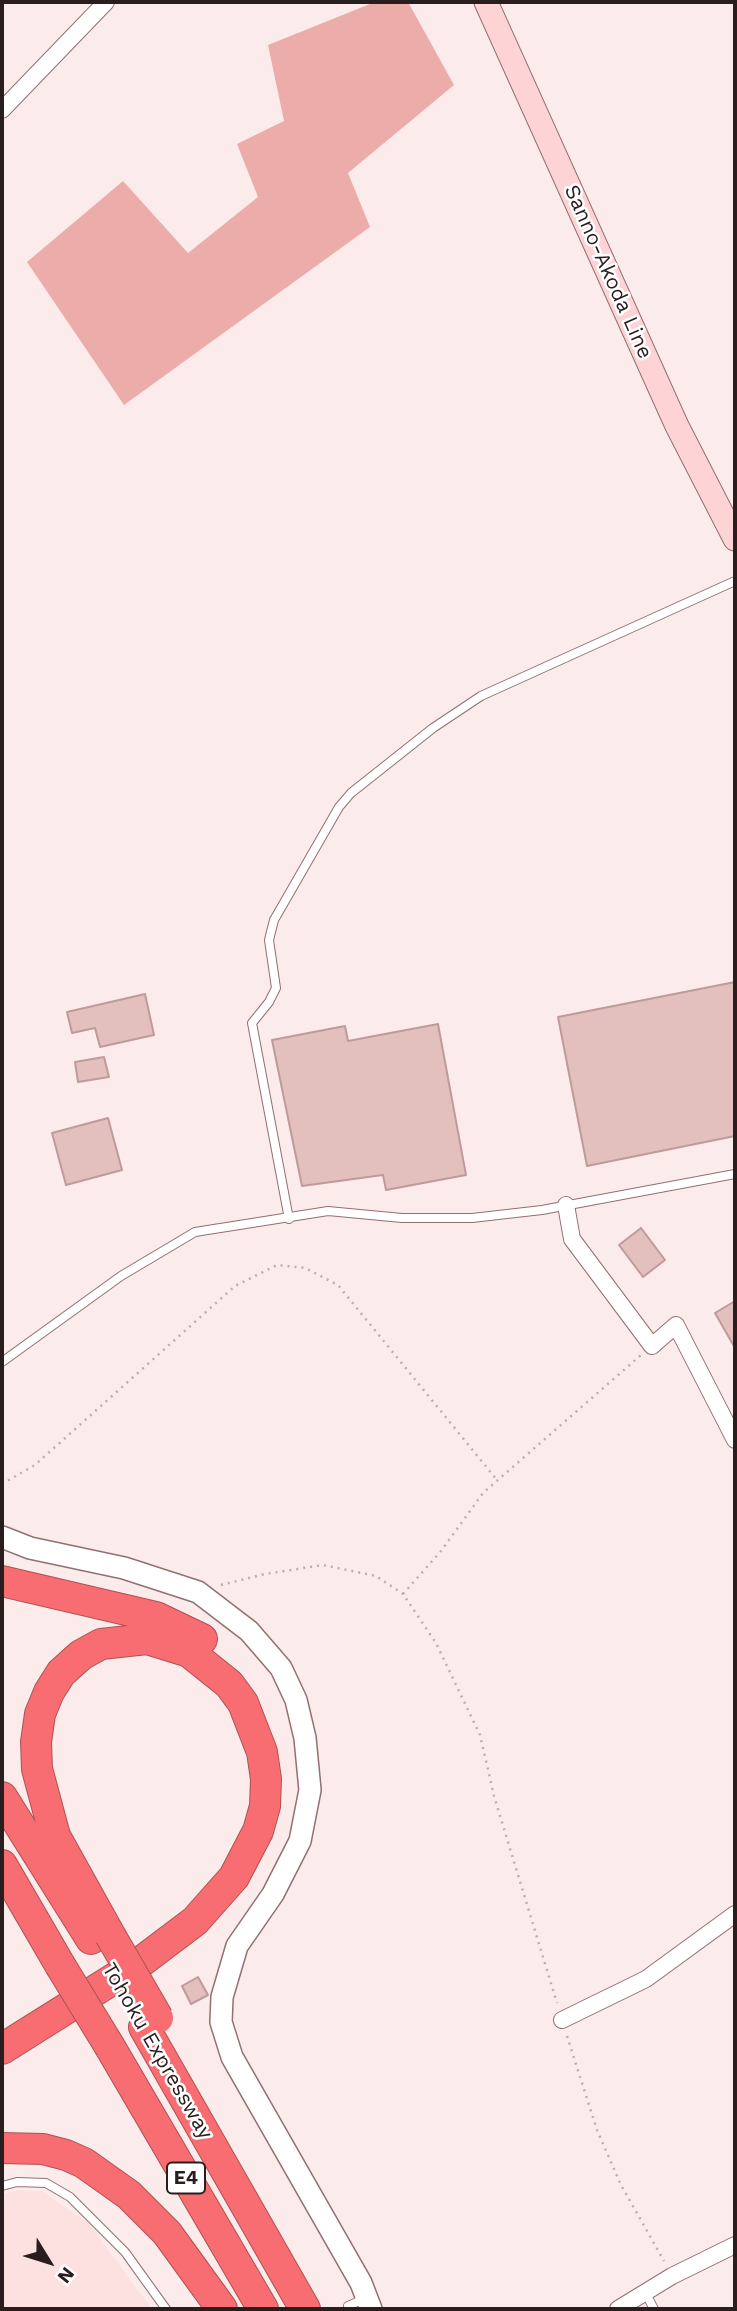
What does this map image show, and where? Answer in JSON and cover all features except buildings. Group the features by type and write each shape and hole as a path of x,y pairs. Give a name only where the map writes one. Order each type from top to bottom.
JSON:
{"highway":[{"path":"2,1581 156,1617 207,1642 230,1660 259,1695 277,1741 284,1791 273,1840 265,1860 235,1905 218,1923 151,1976 2,2069"},
{"path":"2,2049 142,1961 195,1920 234,1877 258,1831 265,1806 266,1779 262,1752 243,1703 229,1684 189,1652 168,1643 147,1639 102,1644 81,1655 61,1673 40,1714 36,1742 37,1769 44,1805 55,1836 102,1940"},
{"name":"Tohoku Expressway","path":"2,1797 102,1940 151,2022 299,2300"},
{"name":"Tohoku Expressway","path":"2,1865 263,2309"},
{"path":"2,2148 43,2149 66,2155 84,2163 129,2195 167,2233 222,2309"}],"main road":[{"name":"Sanno-Akoda Line","path":"486,2 677,426 735,539"}],"street":[{"path":"2,110 106,2"},
{"path":"566,1205 572,1239 652,1346 676,1325 735,1440"},
{"path":"2,1537 30,1548 124,1568 198,1592 249,1631 281,1668 299,1713 310,1790 300,1841 273,1894 237,1946 222,1997 221,2022 232,2057 355,2272 361,2305"},
{"path":"562,2020 646,1979 735,1914"},
{"path":"618,2309 672,2276 735,2245"}],"lane":[{"path":"289,1219 252,1023 270,1002 276,988 269,940 274,920 339,807 351,793 433,728 481,696 735,581"},
{"path":"2,1362 121,1276 195,1232 328,1211 402,1218 472,1218 566,1205 735,1174"},
{"path":"2,2186 17,2182 46,2183 71,2197 125,2252 166,2309"},
{"path":"646,2294 654,2309"}],"path":[{"path":"2,1484 35,1465 234,1286 277,1265 305,1268 338,1285 497,1480"},
{"path":"403,1594 441,1551 483,1493 652,1346"},
{"path":"198,1592 265,1574 323,1565 376,1576 403,1594 436,1643 480,1735 494,1796 597,2130 633,2208 672,2276"}],"shaded area":[{"path":"375,2 408,2 454,85 348,173 370,227 124,405 27,262 123,181 188,253 258,197 237,144 284,121 268,45"},
{"path":"18,2190 42,2191 88,2223 152,2309 2,2309 2,2194"}]}
